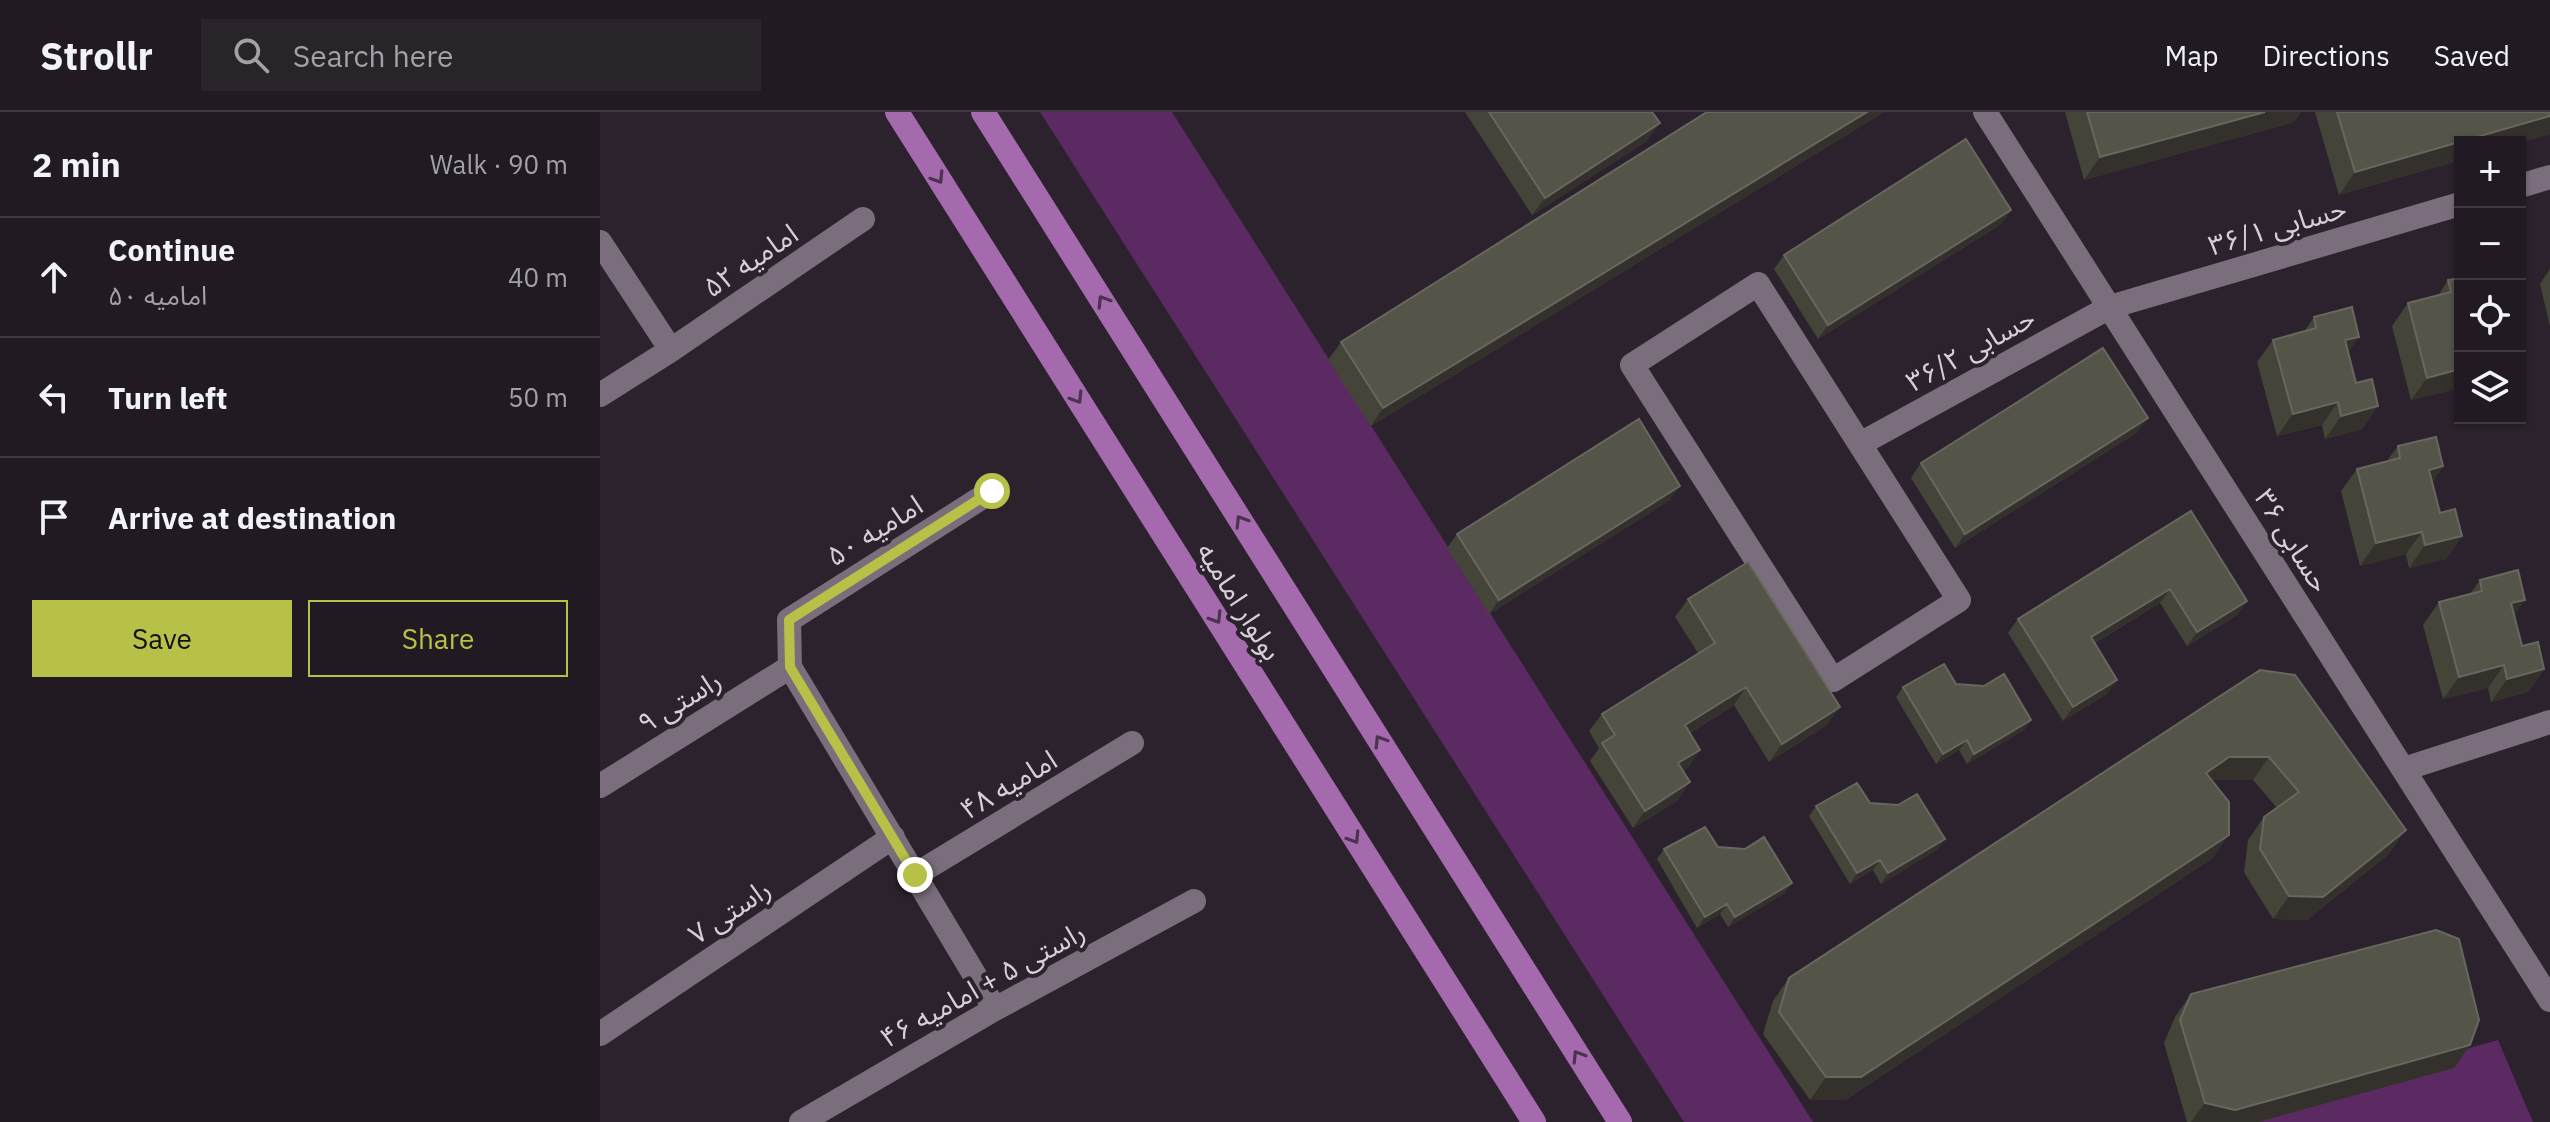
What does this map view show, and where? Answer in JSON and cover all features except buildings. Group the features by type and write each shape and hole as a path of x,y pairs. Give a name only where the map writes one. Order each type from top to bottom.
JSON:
{"main road":[{"name":"بولوار امامیه","path":"897,112 1534,1122"},
{"name":"بولوار امامیه","path":"983,112 1620,1122"}],"street":[{"name":"حسابی ۳۶","path":"1985,112 2550,1000"},
{"path":"2526,184 2550,177"},
{"name":"حسابی ۳۶/۱","path":"2110,307 2454,206"},
{"name":"امامیه ۵۲","path":"600,395 863,219"},
{"path":"600,242 671,350"},
{"path":"1758,284 1860,444 1959,600 1833,680 1632,365 1758,284"},
{"name":"حسابی ۳۶/۲","path":"1860,444 2110,307"},
{"name":"امامیه ۵۰","path":"790,667 789,620 992,491"},
{"path":"790,667 995,1009"},
{"name":"راستی ۹","path":"600,786 790,667"},
{"path":"2404,769 2550,722"},
{"name":"امامیه ۴۸","path":"915,875 1132,743"},
{"name":"راستی ۷","path":"600,1034 893,837"},
{"name":"راستی ۵ + امامیه ۴۶","path":"801,1122 995,1009 1194,901"}],"shaded area":[{"path":"1040,112 1172,112 1813,1122 1684,1122"},
{"path":"2498,1040 2533,1122 2206,1122"}],"route":[{"path":"915,875 790,667 789,620 992,491"}]}
